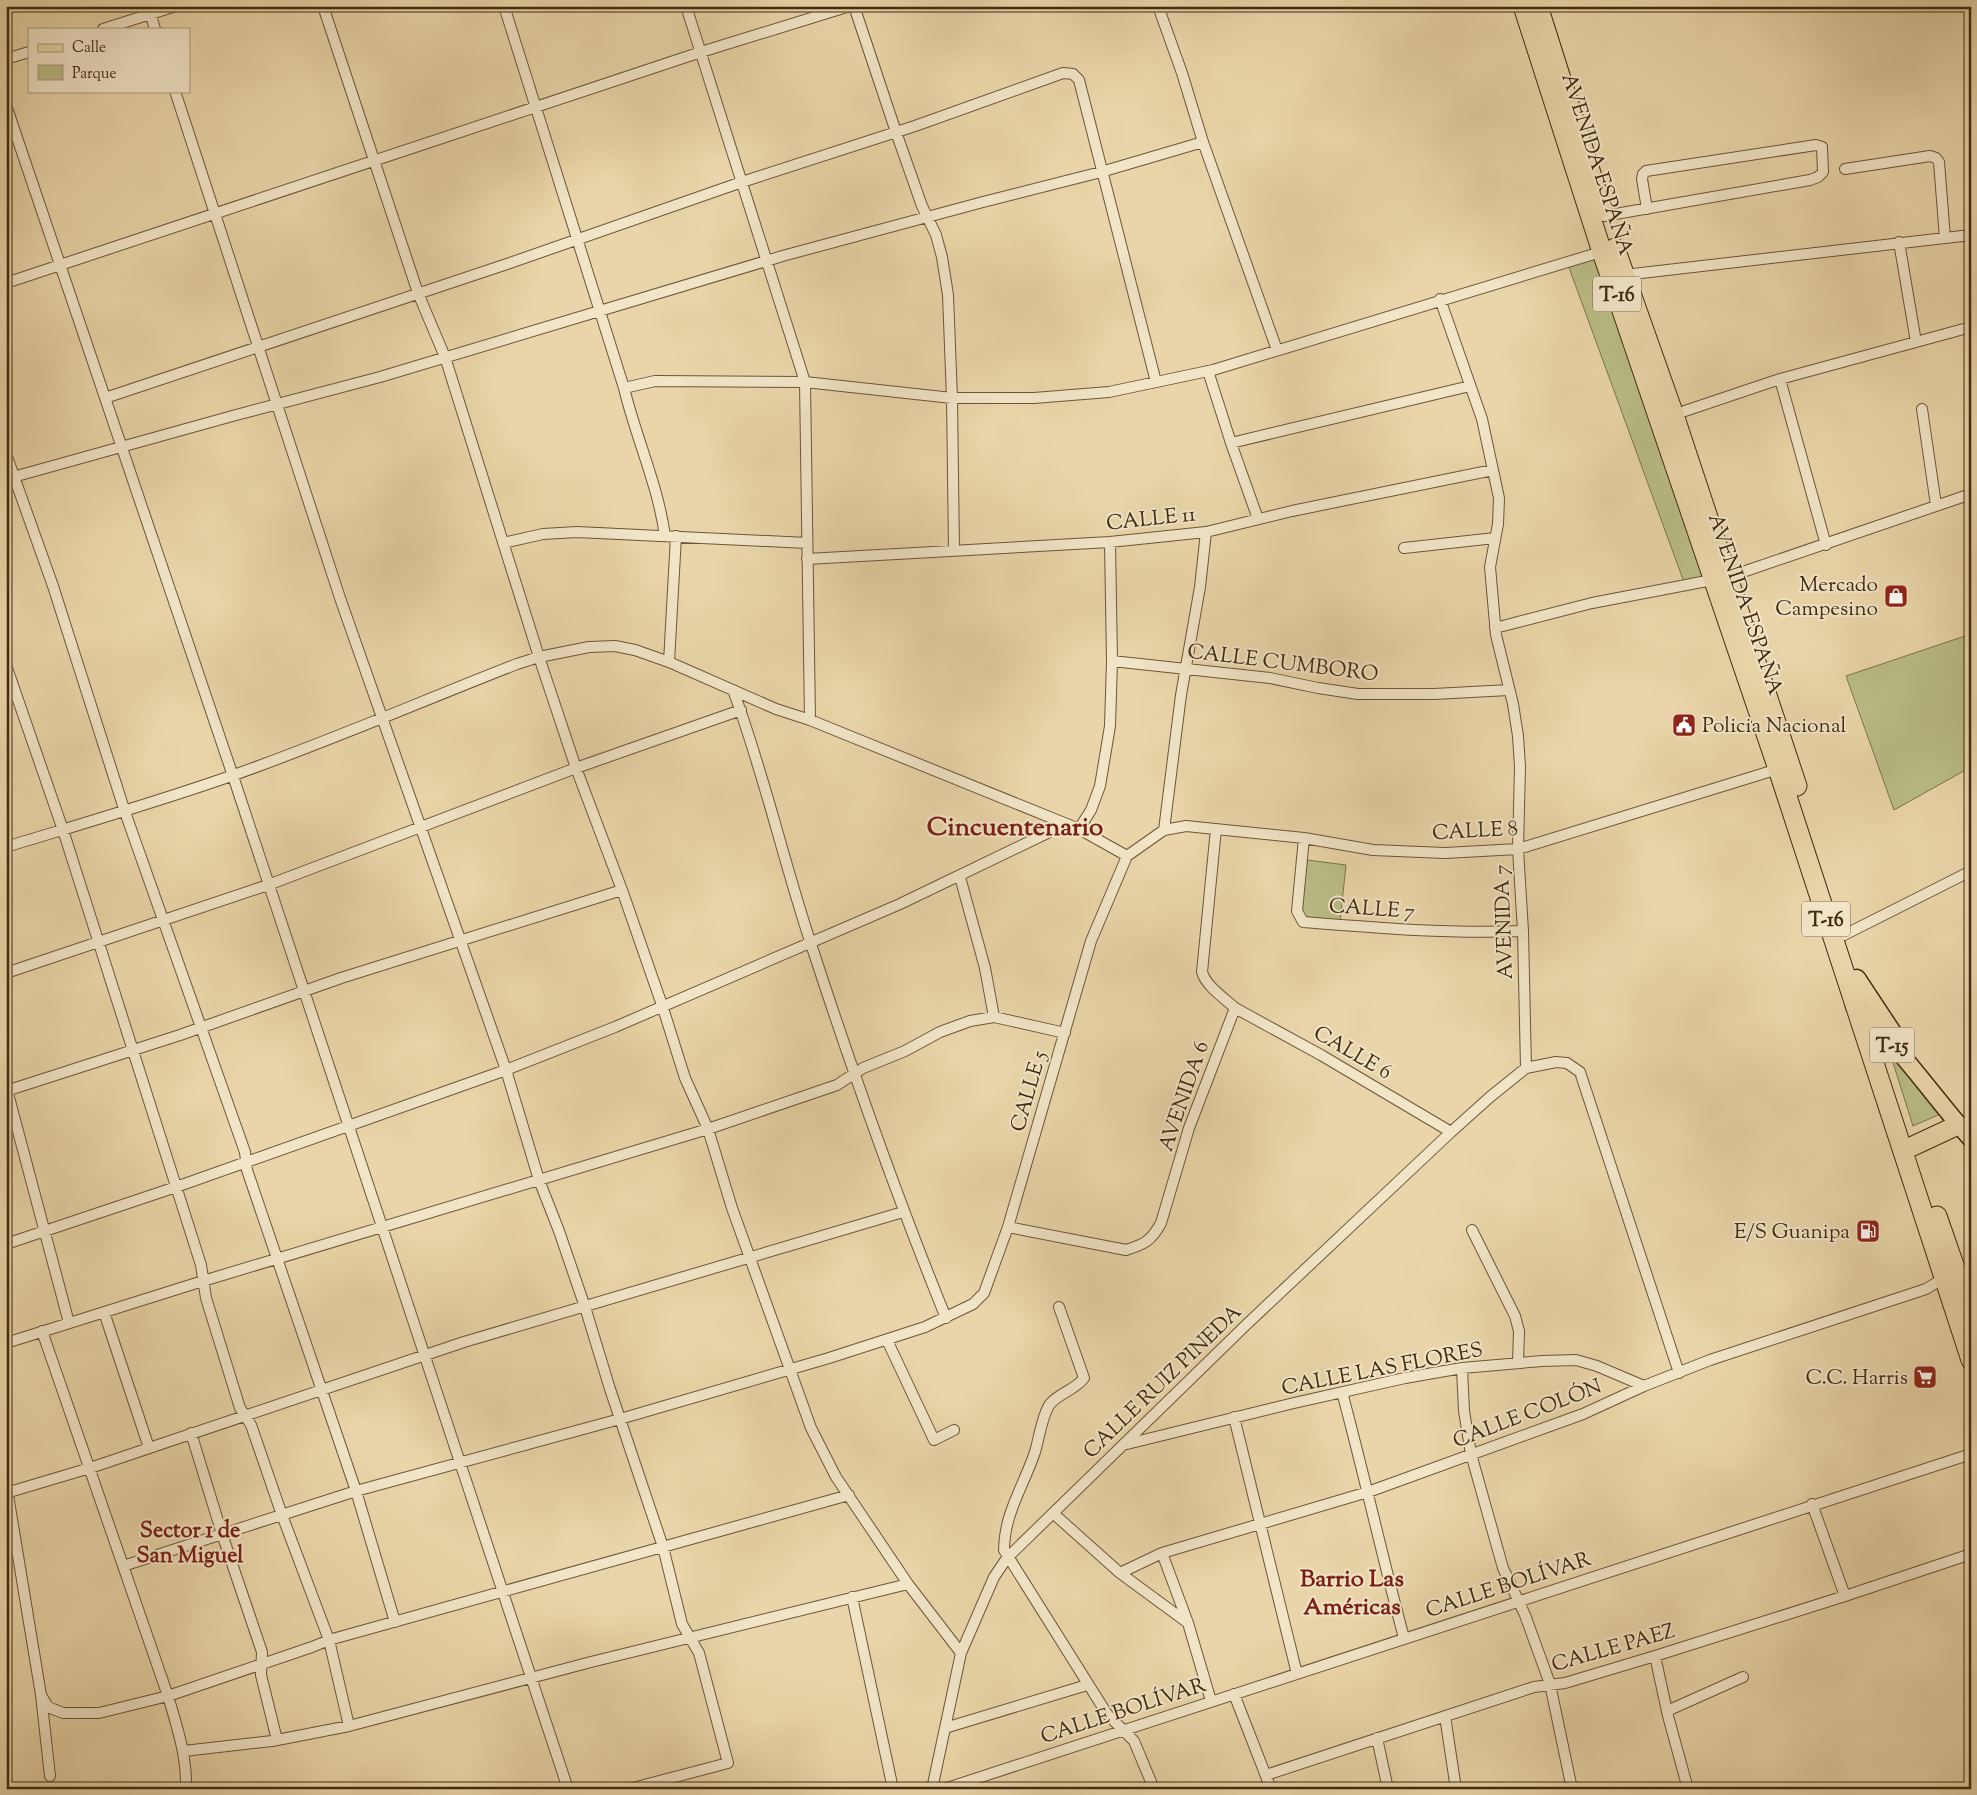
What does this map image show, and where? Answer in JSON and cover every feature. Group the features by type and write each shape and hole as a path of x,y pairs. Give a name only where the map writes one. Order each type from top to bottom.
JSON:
{"highway":[{"name":"AVENIDA ESPAÑA","path":"1523,6 1667,417 1720,578 1778,769 1854,1006 1971,1360"},
{"name":"AVENIDA ESPAÑA","path":"1538,6 1604,216 1608,250 1624,276 1667,417"},
{"name":"AVENIDA ESPAÑA","path":"1720,578 1790,766 1857,978 1971,1314"},
{"path":"1913,1146 1958,1125"}],"main road":[{"name":"T-16","path":"1857,978 1928,1086"},
{"name":"T-15","path":"1854,1006 1872,1021 1928,1086"},
{"path":"1928,1086 1971,1139"}],"street":[{"path":"105,28 149,10 176,6"},
{"path":"323,6 418,293 445,357 502,543 576,768 622,890 685,1078 708,1129 732,1208 788,1370 811,1428 836,1477 908,1584 961,1653"},
{"path":"504,6 600,310 631,417 670,536 669,662"},
{"path":"686,6 805,382 810,720"},
{"path":"6,283 701,52 850,6"},
{"path":"854,6 896,132 927,217 936,235 942,257 946,285 952,398 954,551"},
{"path":"1158,6 1182,73 1203,142 1278,350"},
{"path":"149,10 155,28"},
{"path":"6,59 28,52"},
{"path":"105,398 742,182 896,132 1063,73 1074,74 1079,80 1156,382"},
{"path":"175,92 276,405 420,828 506,1070 539,1180 585,1307 663,1547 682,1624 699,1653 728,1763 629,1789"},
{"path":"6,105 233,776 568,1789"},
{"path":"10,478 380,377 767,261 1101,172 1203,142"},
{"path":"1604,216 1647,209 1810,180 1818,177 1822,172 1822,148 1816,145 1646,170 1642,179 1647,209"},
{"path":"1844,169 1930,156 1936,158 1939,162 1945,238"},
{"path":"1624,276 1971,235"},
{"path":"1899,242 1916,342"},
{"path":"624,388 655,382 805,382 952,398 1034,398 1109,392 1208,371 1440,299 1608,250"},
{"name":"AVENIDA 7","path":"1440,299 1482,419 1499,498 1490,567 1496,628 1518,736 1518,849 1523,931 1526,1068"},
{"path":"1667,417 1780,379 1971,327"},
{"path":"1208,371 1258,519"},
{"path":"1780,379 1826,545"},
{"path":"1231,443 1470,386"},
{"path":"1922,409 1936,505"},
{"path":"6,454 10,478 53,586 125,812 245,1152 246,1162 277,1260 356,1491 395,1622"},
{"name":"CALLE 11","path":"807,559 1110,542 1206,532 1258,519 1493,470"},
{"path":"1496,628 1592,603 1720,578 1826,545 1971,494"},
{"path":"502,543 543,534 569,532 807,543"},
{"path":"6,847 125,812 233,776 539,657 589,647 615,646 669,662 776,709 810,720 1079,829 1127,856 1164,830 1185,669 1200,587 1206,532"},
{"path":"1404,548 1495,538"},
{"path":"1079,829 1092,810 1104,771 1110,726 1112,661 1110,542"},
{"name":"CALLE CUMBORO","path":"1112,661 1270,678 1358,694 1434,694 1509,690"},
{"path":"6,665 100,943 132,1051 201,1265 206,1298 240,1408 251,1425 282,1515 329,1640 349,1726"},
{"path":"733,690 741,710 810,942 854,1074 903,1212 946,1318"},
{"path":"6,973 268,885 576,768 741,710"},
{"name":"CALLE 8","path":"1164,830 1186,826 1304,838 1373,850 1444,853 1518,849 1778,769"},
{"path":"6,1244 176,1187 506,1070 615,1027 960,877 1066,824"},
{"path":"1216,829 1202,972 1208,983 1235,1008"},
{"name":"CALLE 7","path":"1304,838 1297,911 1303,922 1400,930 1523,931"},
{"name":"CALLE 5","path":"123,1566 356,1491 620,1419 887,1340 946,1318 973,1304 984,1293 1008,1228 1092,941 1127,856"},
{"path":"1844,934 1971,871"},
{"path":"960,877 985,968 994,1017"},
{"path":"69,1323 7,1089 132,1051 460,940 622,890"},
{"name":"CALLE 6","path":"1235,1008 1322,1055 1451,1132"},
{"name":"AVENIDA 6","path":"1008,1228 1126,1250 1145,1244 1162,1223 1189,1128 1235,1008"},
{"path":"6,1343 204,1281 708,1129 836,1085 863,1068 905,1051 940,1032 970,1021 994,1017 1065,1033"},
{"path":"1526,1068 1562,1062 1567,1063 1580,1072 1679,1374"},
{"name":"CALLE RUIZ PINEDA","path":"932,1789 961,1653 994,1577 1007,1558 1247,1324 1451,1132 1526,1068"},
{"path":"50,1776 41,1695 7,1489 90,1468 425,1355 585,1307 634,1290 750,1258 903,1212"},
{"path":"1472,1230 1515,1316 1519,1331 1518,1363"},
{"name":"CALLE COLÓN","path":"1120,1573 1162,1553 1368,1492 1583,1414 1644,1386 1679,1374 1710,1360 1926,1289 1944,1278"},
{"path":"1059,1307 1084,1378 1078,1385 1050,1404 1035,1453 1011,1509 1006,1529 1004,1550 1007,1558 1087,1685 1107,1714 1134,1741 1154,1789"},
{"path":"104,1312 149,1448"},
{"path":"42,1331 168,1696 184,1752 186,1789"},
{"path":"887,1340 934,1440 954,1430"},
{"name":"CALLE LAS FLORES","path":"1126,1444 1342,1392 1462,1368 1576,1360 1597,1366 1644,1386"},
{"path":"1462,1368 1464,1411 1471,1454 1503,1568 1537,1645 1550,1684 1572,1789"},
{"path":"1342,1392 1368,1492 1379,1545 1404,1638"},
{"path":"1234,1417 1297,1674"},
{"path":"192,1433 222,1534 262,1652 263,1663 260,1675 277,1740"},
{"name":"CALLE BOLÍVAR","path":"944,1789 1812,1504 1971,1454"},
{"path":"41,1695 48,1707 63,1713 79,1714 99,1713 168,1696 329,1640 848,1495"},
{"path":"1812,1504 1845,1596"},
{"path":"1054,1514 1120,1573 1188,1624"},
{"path":"1162,1553 1188,1624 1212,1701"},
{"name":"CALLE PAEZ","path":"1266,1775 1534,1687 1564,1683 1655,1656 1971,1554"},
{"path":"184,1752 277,1740 349,1726 531,1678 908,1584"},
{"path":"852,1597 893,1789"},
{"path":"1655,1656 1667,1711 1688,1789"},
{"path":"1667,1711 1744,1677"},
{"path":"945,1728 1087,1685"},
{"path":"1234,1694 1271,1789"},
{"path":"1445,1716 1456,1789"},
{"path":"1377,1738 1388,1789"}],"green space":[{"path":"1602,252 1713,580 1685,585 1567,262"},
{"path":"1971,634 1971,767 1894,810 1846,676"},
{"path":"1307,860 1346,865 1340,922 1300,917"},
{"path":"1889,1050 1945,1112 1913,1126"}],"place":[{"name":"Mercado Campesino","path":"1896,596"},
{"name":"Policia Nacional","path":"1684,725"},
{"name":"E/S Guanipa","path":"1868,1231"},
{"name":"C.C. Harris","path":"1925,1377"}],"district":[{"name":"Cincuentenario","path":"1015,826"},
{"name":"Sector 1 de San Miguel","path":"190,1542"},
{"name":"Barrio Las Américas","path":"1352,1592"}]}
